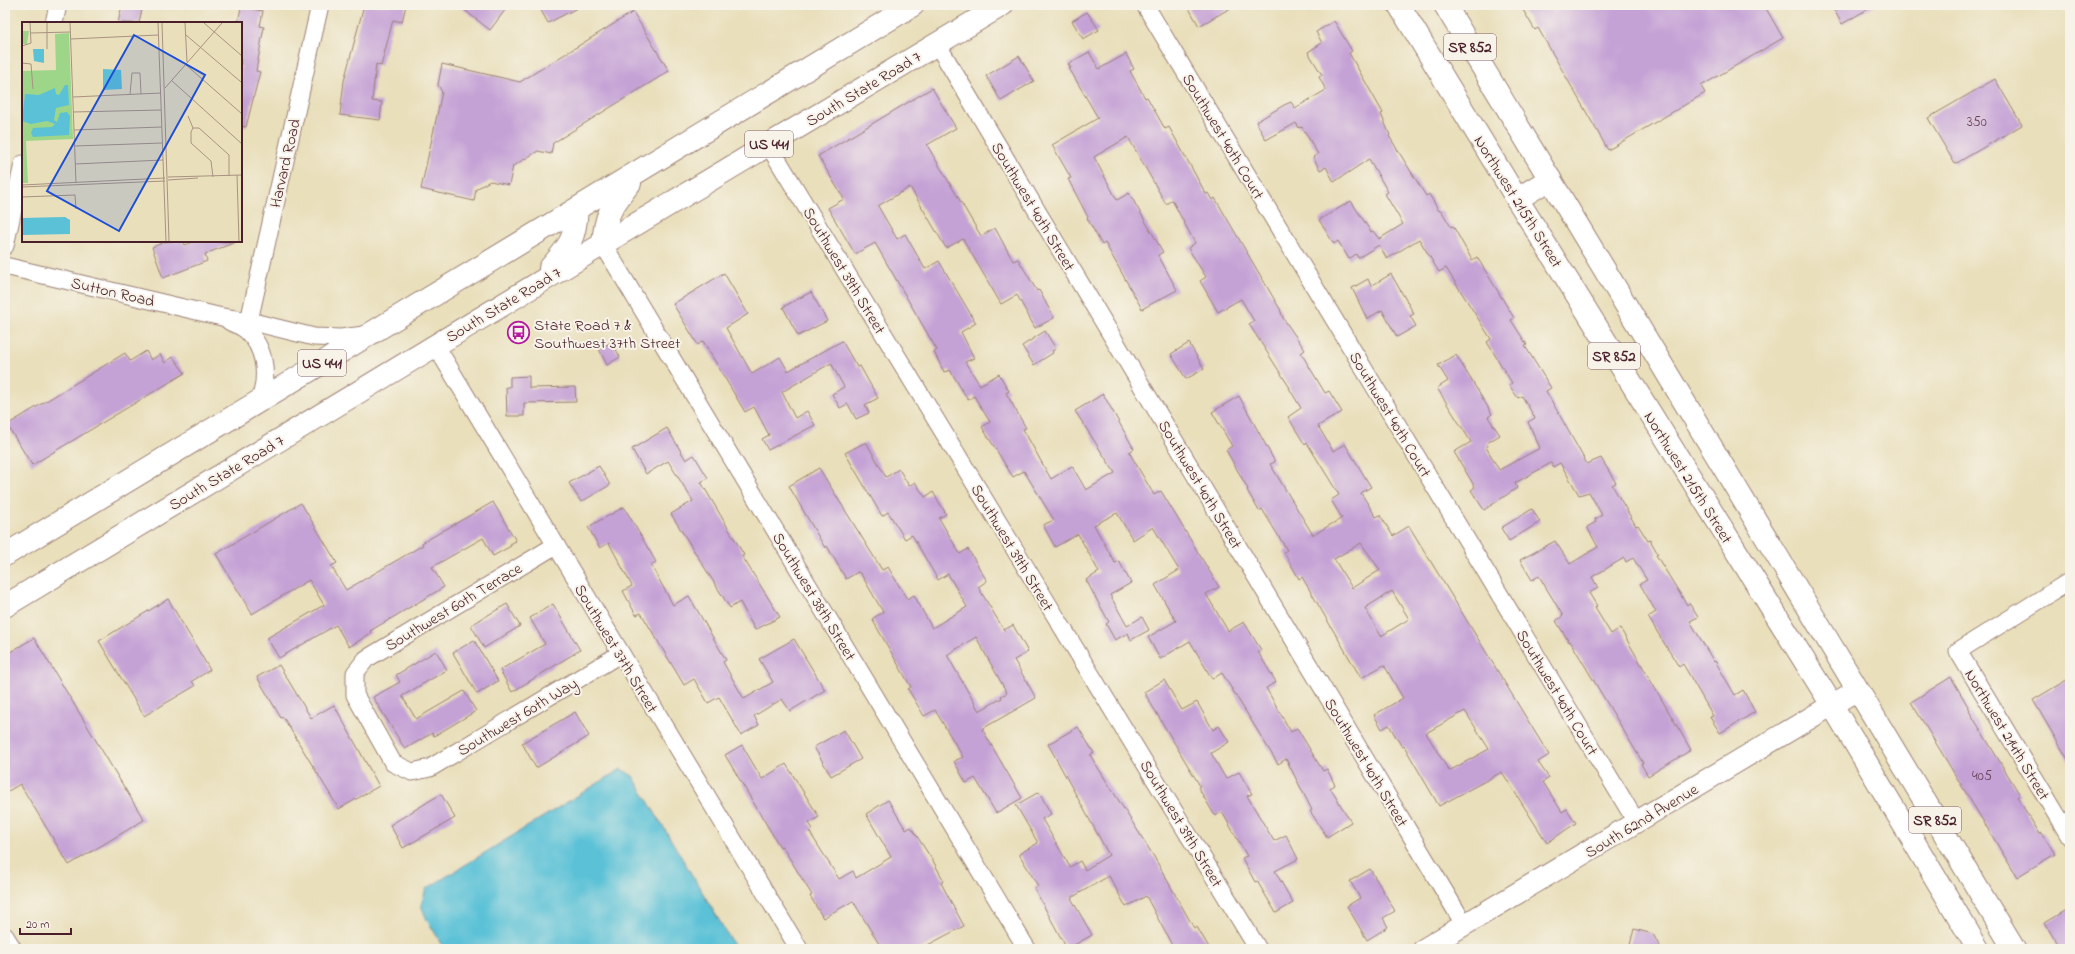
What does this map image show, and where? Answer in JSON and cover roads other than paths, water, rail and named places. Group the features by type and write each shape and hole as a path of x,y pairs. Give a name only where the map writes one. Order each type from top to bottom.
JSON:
{"main road":[{"name":"US 441","path":"5,555 577,210 913,5"},
{"name":"South State Road 7","path":"5,606 768,144 1002,5"},
{"name":"Northwest 215th Street","path":"1398,5 1832,705 1978,949"},
{"name":"SR 852","path":"1445,5 2014,949"},
{"path":"603,244 604,226 611,208 640,171"},
{"path":"1517,199 1550,179"},
{"path":"536,284 570,246 576,226 577,210"}],"street":[{"path":"54,22 58,5"},
{"name":"Harvard Road","path":"249,321 320,5"},
{"name":"Southwest 40th Court","path":"1145,5 1636,823"},
{"name":"Southwest 40th Street","path":"937,44 1464,924"},
{"name":"Southwest 39th Street","path":"768,144 1258,949"},
{"path":"5,246 22,169"},
{"name":"Southwest 38th Street","path":"603,244 1026,949"},
{"name":"Sutton Road","path":"5,266 314,337 341,338 370,334"},
{"name":"Sutton Road","path":"222,317 245,330 258,346 265,365 265,386 260,400"},
{"name":"Southwest 37th Street","path":"436,346 620,654 799,949"},
{"name":"Southwest 60th Terrace","path":"412,772 393,763 355,695 355,673 366,659 556,545"},
{"name":"Northwest 214th Street","path":"2070,581 1958,651 2070,837"},
{"name":"Southwest 60th Way","path":"412,772 430,768 620,654"},
{"name":"South 62nd Avenue","path":"1424,949 1857,690"},
{"path":"5,936 13,949"}],"water":[{"path":"621,769 633,776 735,947 734,949 445,949 427,920 421,905 426,889"}],"place":[{"name":"State Road 7 & Southwest 37th Street","path":"518,333"}]}
